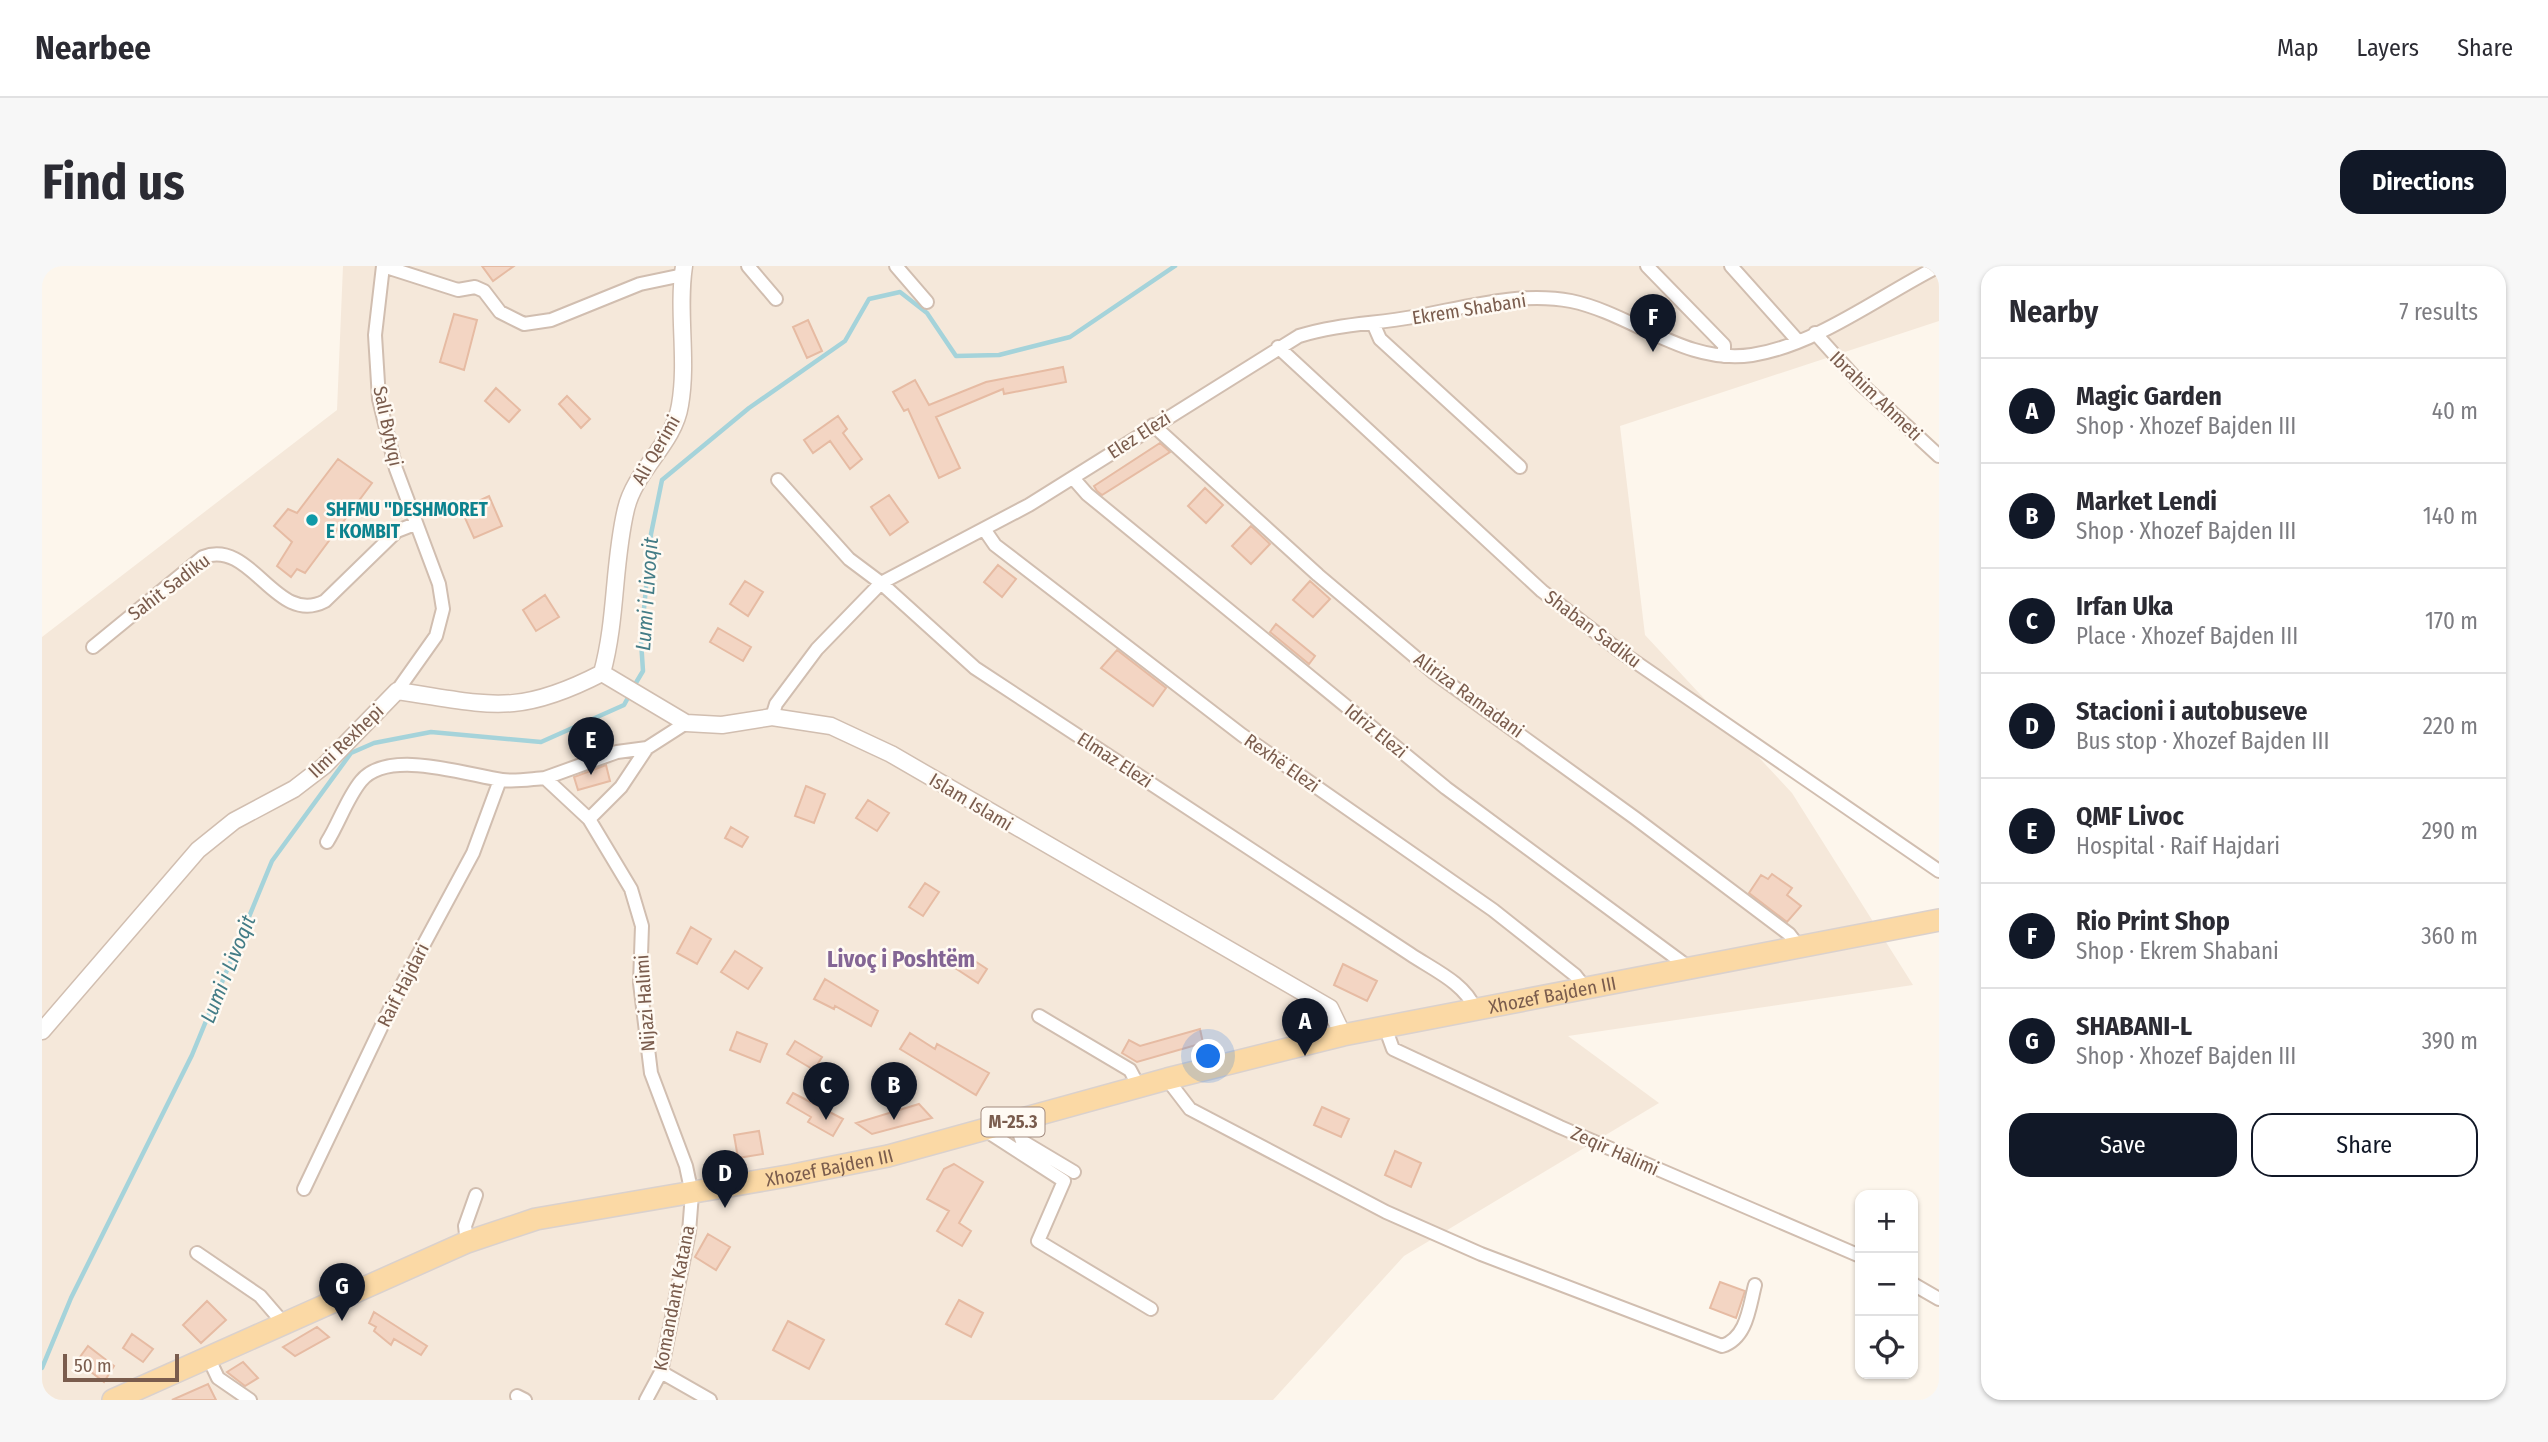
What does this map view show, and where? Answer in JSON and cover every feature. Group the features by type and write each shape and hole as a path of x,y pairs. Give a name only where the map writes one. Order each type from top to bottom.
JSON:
{"main road":[{"name":"Xhozef Bajden III","path":"113,1400 467,1242 536,1219 692,1194 888,1156 1167,1079 1343,1035 1939,920"}],"street":[{"name":"Sali Bytyqi","path":"397,691 436,636 443,609 439,584 396,469 379,399 375,335 383,266 458,290 475,287 484,291 500,312 524,324 551,320 640,284 683,270"},
{"path":"748,266 776,299"},
{"path":"896,266 927,302"},
{"path":"1647,266 1724,345 1724,356"},
{"path":"1731,266 1798,341"},
{"name":"Ekrem Shabani","path":"1373,323 1519,300 1570,301 1598,309 1686,348 1724,356 1753,355 1815,333 1939,267"},
{"name":"Ali Qerimi","path":"607,677 626,507 641,472 668,435 680,408 683,380 683,270"},
{"path":"1373,323 1380,339 1520,467"},
{"name":"Elez Elezi","path":"772,717 776,704 817,649 881,583 1073,478 1278,347 1327,327 1373,323"},
{"name":"Ibrahim Ahmeti","path":"1815,333 1860,383 1939,456"},
{"name":"Shaban Sadiku","path":"1278,347 1542,591 1621,652 1939,871"},
{"name":"Aliriza Ramadani","path":"1153,425 1318,575 1433,672 1646,826 1789,934 1799,947"},
{"name":"Idriz Elezi","path":"1073,478 1108,512 1446,788 1691,969"},
{"name":"Elmaz Elezi","path":"778,480 849,559 881,583 975,668 1410,954 1461,989 1471,998 1475,1009"},
{"name":"Sahit Sadiku","path":"93,647 202,557 216,552 231,556 297,607 311,608 325,601 397,531 415,524"},
{"name":"Rexhë Elezi","path":"984,529 995,545 1231,727 1493,910 1575,975 1586,989"},
{"path":"545,778 589,819 621,787 647,748 686,723 607,677"},
{"name":"Ilmi Rexhepi","path":"45,1023 198,850 234,821 294,789 324,766 397,691 480,705 515,705 549,697 607,677"},
{"name":"Islam Islami","path":"686,723 722,725 772,717 831,726 891,754 1330,1009 1343,1035"},
{"path":"327,842 361,781 371,773 394,766 448,768 500,780 545,778 617,752 647,748"},
{"name":"Raif Hajdari","path":"304,1189 396,996 473,853 500,780"},
{"name":"Nijazi Halimi","path":"589,819 631,889 642,926 640,984 651,1073 686,1166 692,1194"},
{"path":"1039,1017 1130,1070 1139,1087"},
{"name":"Zeqir Halimi","path":"1385,1027 1393,1049 1572,1132 1855,1254"},
{"path":"1167,1079 1190,1109 1386,1212 1480,1254 1722,1346 1732,1342 1741,1333 1755,1285"},
{"path":"1015,1121 1022,1141 1074,1172"},
{"path":"985,1130 1064,1181 1038,1241 1151,1309"},
{"name":"Komandant Katana","path":"646,1400 661,1372 689,1232 692,1194"},
{"path":"467,1242 465,1226 476,1195"},
{"path":"197,1253 260,1296 285,1325"},
{"path":"1918,1287 1939,1299"},
{"path":"209,1359 218,1378 250,1400"},
{"path":"661,1372 710,1400"}],"shaded area":[{"path":"343,266 1939,266 1939,321 1620,426 1645,635 1792,793 1913,985 1568,1036 1659,1103 1404,1256 1273,1400 42,1400 42,637 337,410"}],"building":[{"path":"482,266 514,266 493,281"},
{"path":"454,314 477,320 464,370 440,362"},
{"path":"808,320 822,351 807,358 793,327"},
{"path":"1063,367 1066,382 1004,394 1003,389 936,417 960,468 939,478 908,409 904,411 893,392 915,380 929,405 986,382"},
{"path":"496,388 520,410 509,422 485,401"},
{"path":"567,396 590,419 581,428 559,404"},
{"path":"838,416 847,429 843,433 862,459 850,469 830,441 813,453 804,440"},
{"path":"1160,443 1170,452 1102,495 1097,491 1094,486"},
{"name":"SHFMU \"DESHMORET E KOMBIT","path":"338,459 372,483 305,573 297,569 291,577 277,566 292,542 274,526 288,509 297,513"},
{"path":"1205,488 1223,505 1206,523 1188,506"},
{"path":"889,495 908,522 890,535 871,507"},
{"path":"489,496 502,526 474,538 461,509"},
{"path":"1251,526 1270,544 1251,564 1232,546"},
{"path":"998,565 1016,579 1002,597 984,582"},
{"path":"745,581 763,592 748,616 730,604"},
{"path":"1310,581 1330,599 1313,617 1293,600"},
{"path":"545,595 559,617 536,631 523,610"},
{"path":"1276,624 1315,656 1309,664 1270,632"},
{"path":"718,628 751,647 743,661 710,642"},
{"path":"1117,650 1166,688 1153,706 1101,668"},
{"path":"606,765 610,781 578,790 574,777"},
{"path":"806,786 825,794 814,823 795,816"},
{"path":"868,800 889,813 877,831 856,818"},
{"path":"731,827 748,837 742,847 725,838"},
{"path":"1772,874 1792,888 1787,895 1801,906 1787,922 1749,893 1761,875 1768,879"},
{"path":"925,883 939,892 923,916 909,907"},
{"path":"691,927 711,939 697,964 677,953"},
{"path":"735,951 762,968 748,989 721,972"},
{"path":"961,952 987,969 978,983 952,966"},
{"path":"1343,964 1377,981 1367,1001 1334,985"},
{"path":"825,979 878,1011 871,1026 835,1006 834,1009 814,999"},
{"path":"1200,1029 1203,1043 1137,1062 1122,1053 1129,1040 1140,1046"},
{"path":"737,1032 767,1044 760,1062 730,1050"},
{"path":"910,1033 935,1049 937,1044 989,1073 976,1095 900,1049"},
{"path":"795,1041 822,1057 814,1070 787,1054"},
{"path":"793,1093 843,1119 833,1136 808,1122 811,1117 787,1103"},
{"path":"919,1104 932,1118 872,1134 856,1123"},
{"path":"1322,1107 1349,1119 1341,1137 1314,1125"},
{"path":"759,1131 763,1154 738,1158 734,1135"},
{"path":"1395,1151 1421,1163 1411,1187 1385,1175"},
{"path":"954,1164 983,1182 959,1223 971,1231 962,1246 937,1231 949,1211 927,1199 944,1169"},
{"path":"708,1234 730,1247 716,1270 695,1257"},
{"path":"1720,1282 1745,1291 1736,1318 1710,1308"},
{"path":"959,1300 983,1313 971,1337 946,1324"},
{"path":"207,1301 226,1320 201,1343 183,1325"},
{"path":"374,1312 427,1346 421,1355 394,1339 391,1345 374,1331 376,1327 369,1323"},
{"path":"788,1321 824,1340 809,1369 773,1350"},
{"path":"317,1327 329,1337 295,1356 283,1347"},
{"path":"132,1334 153,1349 143,1362 123,1348"},
{"path":"88,1346 114,1366 104,1382 77,1361"},
{"path":"243,1362 258,1378 245,1386 227,1372"},
{"path":"208,1384 216,1400 172,1400"}],"waterway":[{"name":"Lumi i Livoqit","path":"634,686 643,671 641,641 651,534 662,480 749,408 845,341 869,299 900,292 927,313 956,356 999,355 1070,337 1175,266"},
{"name":"Lumi i Livoqit","path":"42,1368 71,1298 192,1055 272,861 351,753 374,743 431,732 541,742 624,705 630,694"}],"place":[{"name":"Rio Print Shop","path":"1653,352"},
{"name":"SHFMU \"DESHMORET E KOMBIT","path":"312,520"},
{"name":"QMF Livoc","path":"591,775"},
{"name":"Magic Garden","path":"1305,1056"},
{"name":"Irfan Uka","path":"826,1120"},
{"name":"Market Lendi","path":"894,1120"},
{"name":"Stacioni i autobuseve","path":"725,1208"},
{"name":"SHABANI-L","path":"342,1321"}],"district":[{"name":"Livoç i Poshtëm","path":"901,959"}]}
